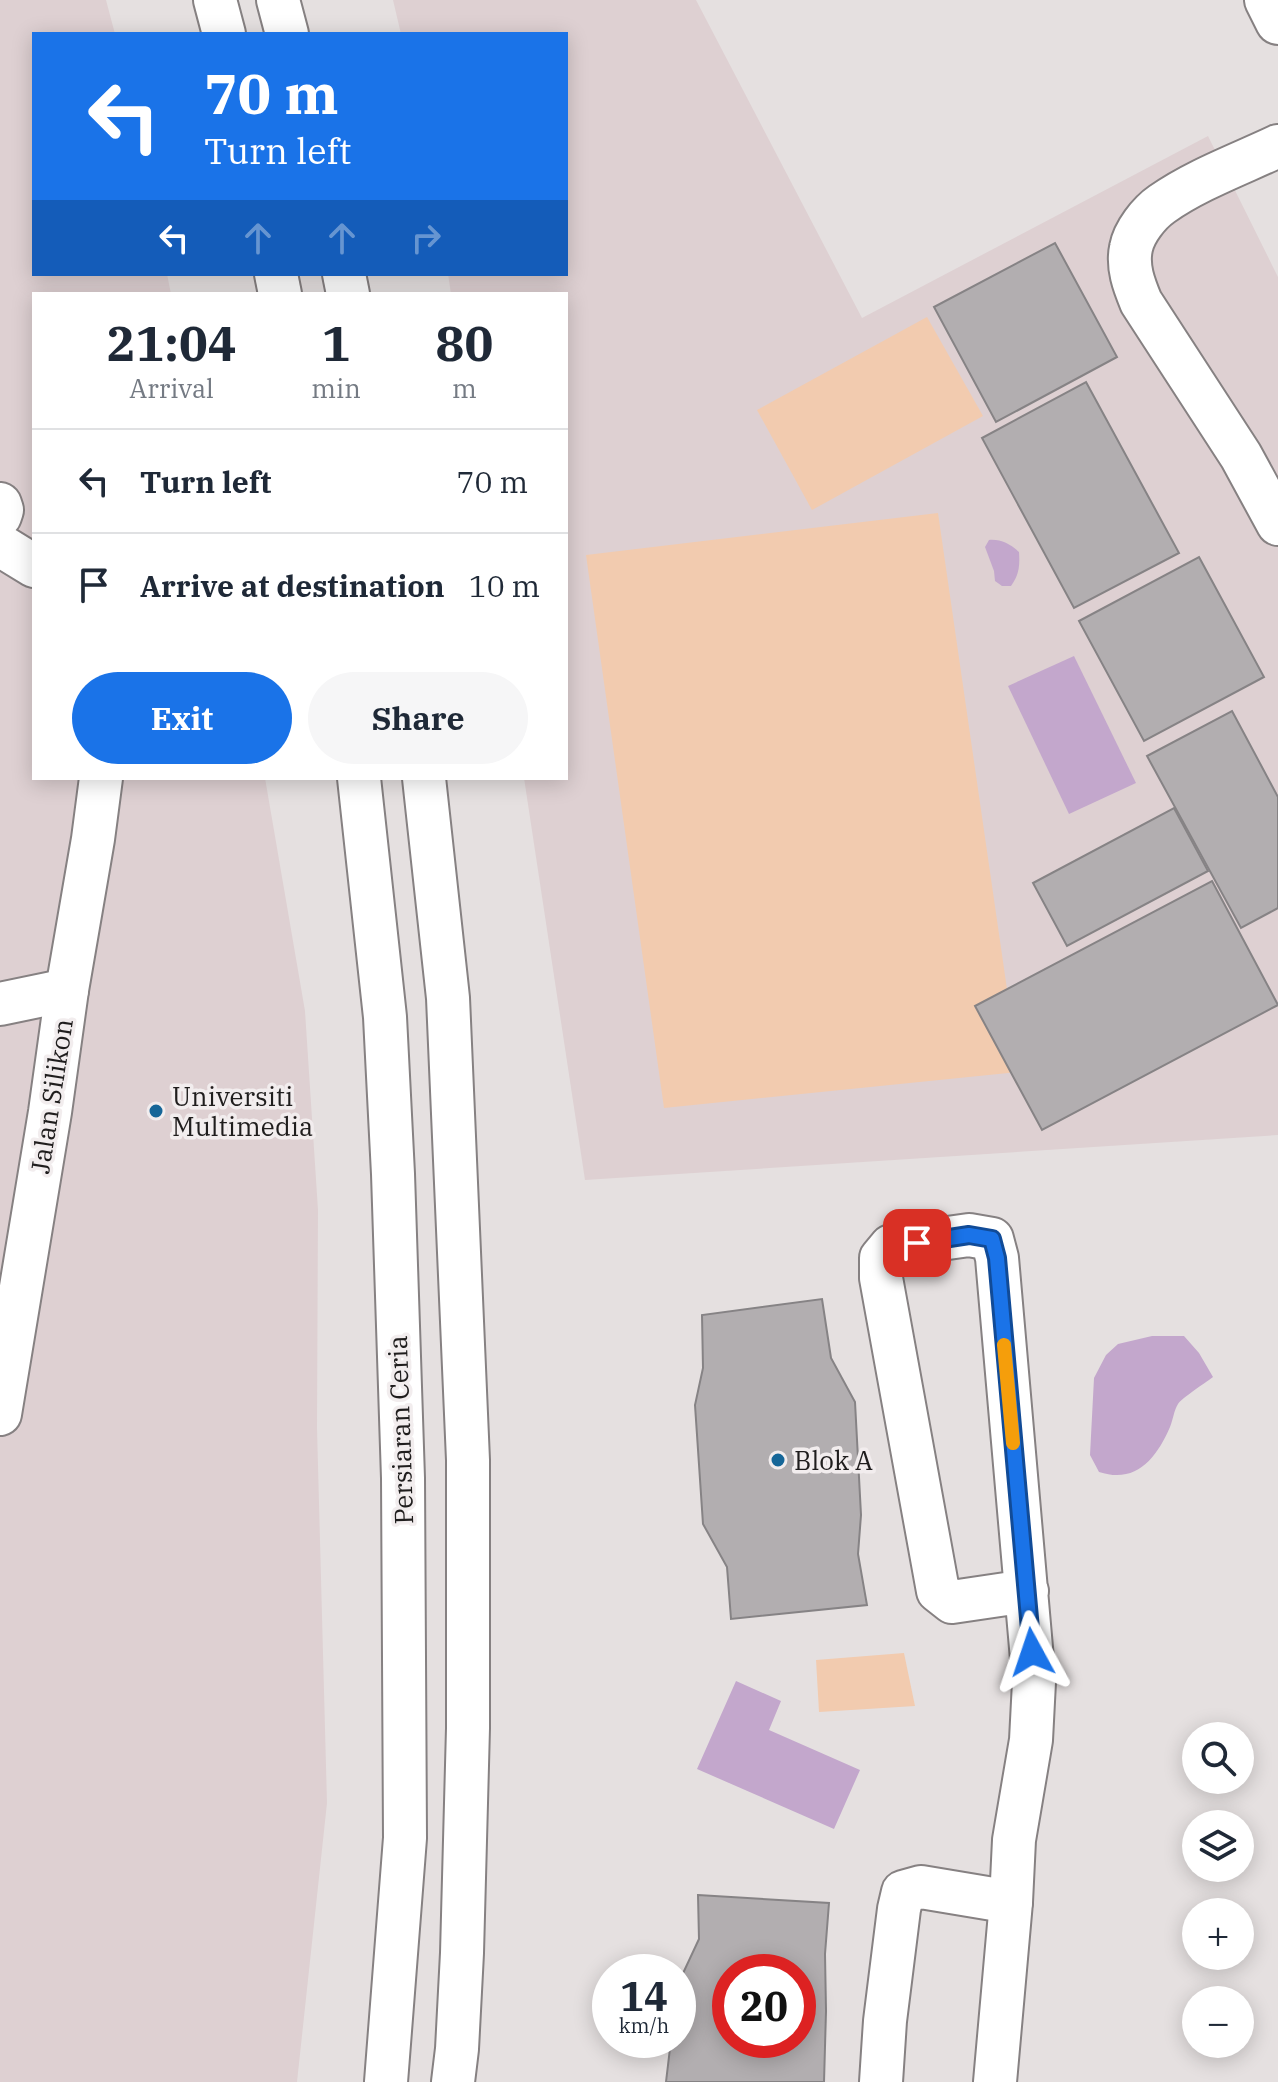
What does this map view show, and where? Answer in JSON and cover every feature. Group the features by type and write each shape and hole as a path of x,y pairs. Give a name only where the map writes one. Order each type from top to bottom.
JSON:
{"main road":[{"path":"1267,0 1278,22"}],"street":[{"path":"215,0 223,32"},
{"path":"278,0 286,32"},
{"path":"1278,146 1160,205 1143,223 1131,248 1131,278 1141,302 1241,456 1278,524"},
{"path":"0,504 0,516"},
{"path":"0,545 32,565"},
{"name":"Jalan Silikon","path":"1,1398 50,1112 101,780"},
{"name":"Persiaran Ceria","path":"359,780 385,1017 403,1478 405,1838 386,2082"},
{"path":"424,780 448,998 468,1460 468,1728 457,2071"},
{"path":"0,1004 67,990"},
{"path":"995,2082 1014,1840 1031,1740 1034,1682 1027,1591 997,1258 992,1239 969,1235 891,1246 881,1258 881,1278 938,1591 952,1602 1027,1591"},
{"path":"881,2082 885,2021 903,1892 921,1887 1011,1902"}],"shaded area":[{"name":"Universiti Multimedia","path":"0,0 106,0 114,32 32,32 32,276 167,276 171,292 32,292 32,780 265,780 305,1011 318,1210 317,1428 327,1803 297,2082 0,2082"},
{"path":"393,0 696,0 862,318 1208,136 1278,277 1278,1135 585,1180 524,780 568,780 568,292 451,292 448,276 568,276 568,32 401,32"},
{"path":"927,317 983,416 812,510 757,410"},
{"path":"938,513 1019,1072 664,1108 586,555"},
{"path":"989,540 1005,543 1019,552 1018,570 1011,586 1002,586 995,581 985,547"},
{"path":"1074,656 1136,783 1069,814 1008,686"},
{"path":"1152,1336 1184,1336 1199,1353 1213,1377 1178,1404 1164,1439 1143,1466 1124,1475 1099,1472 1090,1455 1094,1378 1106,1355 1118,1344"},
{"path":"904,1653 915,1706 819,1712 816,1660"},
{"path":"736,1681 781,1701 769,1730 860,1770 834,1829 697,1769"}],"building":[{"path":"1055,243 1117,357 996,422 934,307"},
{"path":"1086,382 1179,553 1074,608 982,438"},
{"path":"1199,557 1264,677 1144,741 1079,621"},
{"path":"1232,711 1278,797 1278,908 1241,928 1147,756"},
{"path":"1174,808 1208,871 1067,946 1033,883"},
{"path":"1212,881 1278,1005 1042,1130 975,1006"},
{"name":"Blok A","path":"822,1299 831,1358 855,1402 861,1515 858,1554 867,1605 731,1619 727,1567 703,1524 695,1405 703,1368 702,1315"},
{"path":"698,1895 829,1903 825,1954 824,2082 666,2082 669,2058 696,2058 696,1954 692,1954 699,1939"}],"slow traffic":[{"path":"1004,1345 1013,1443"}],"place":[{"name":"Universiti Multimedia","path":"156,1111"},
{"name":"Blok A","path":"778,1460"}],"route":[{"path":"917,1243 969,1235 992,1239 997,1258 1032,1652"}]}
